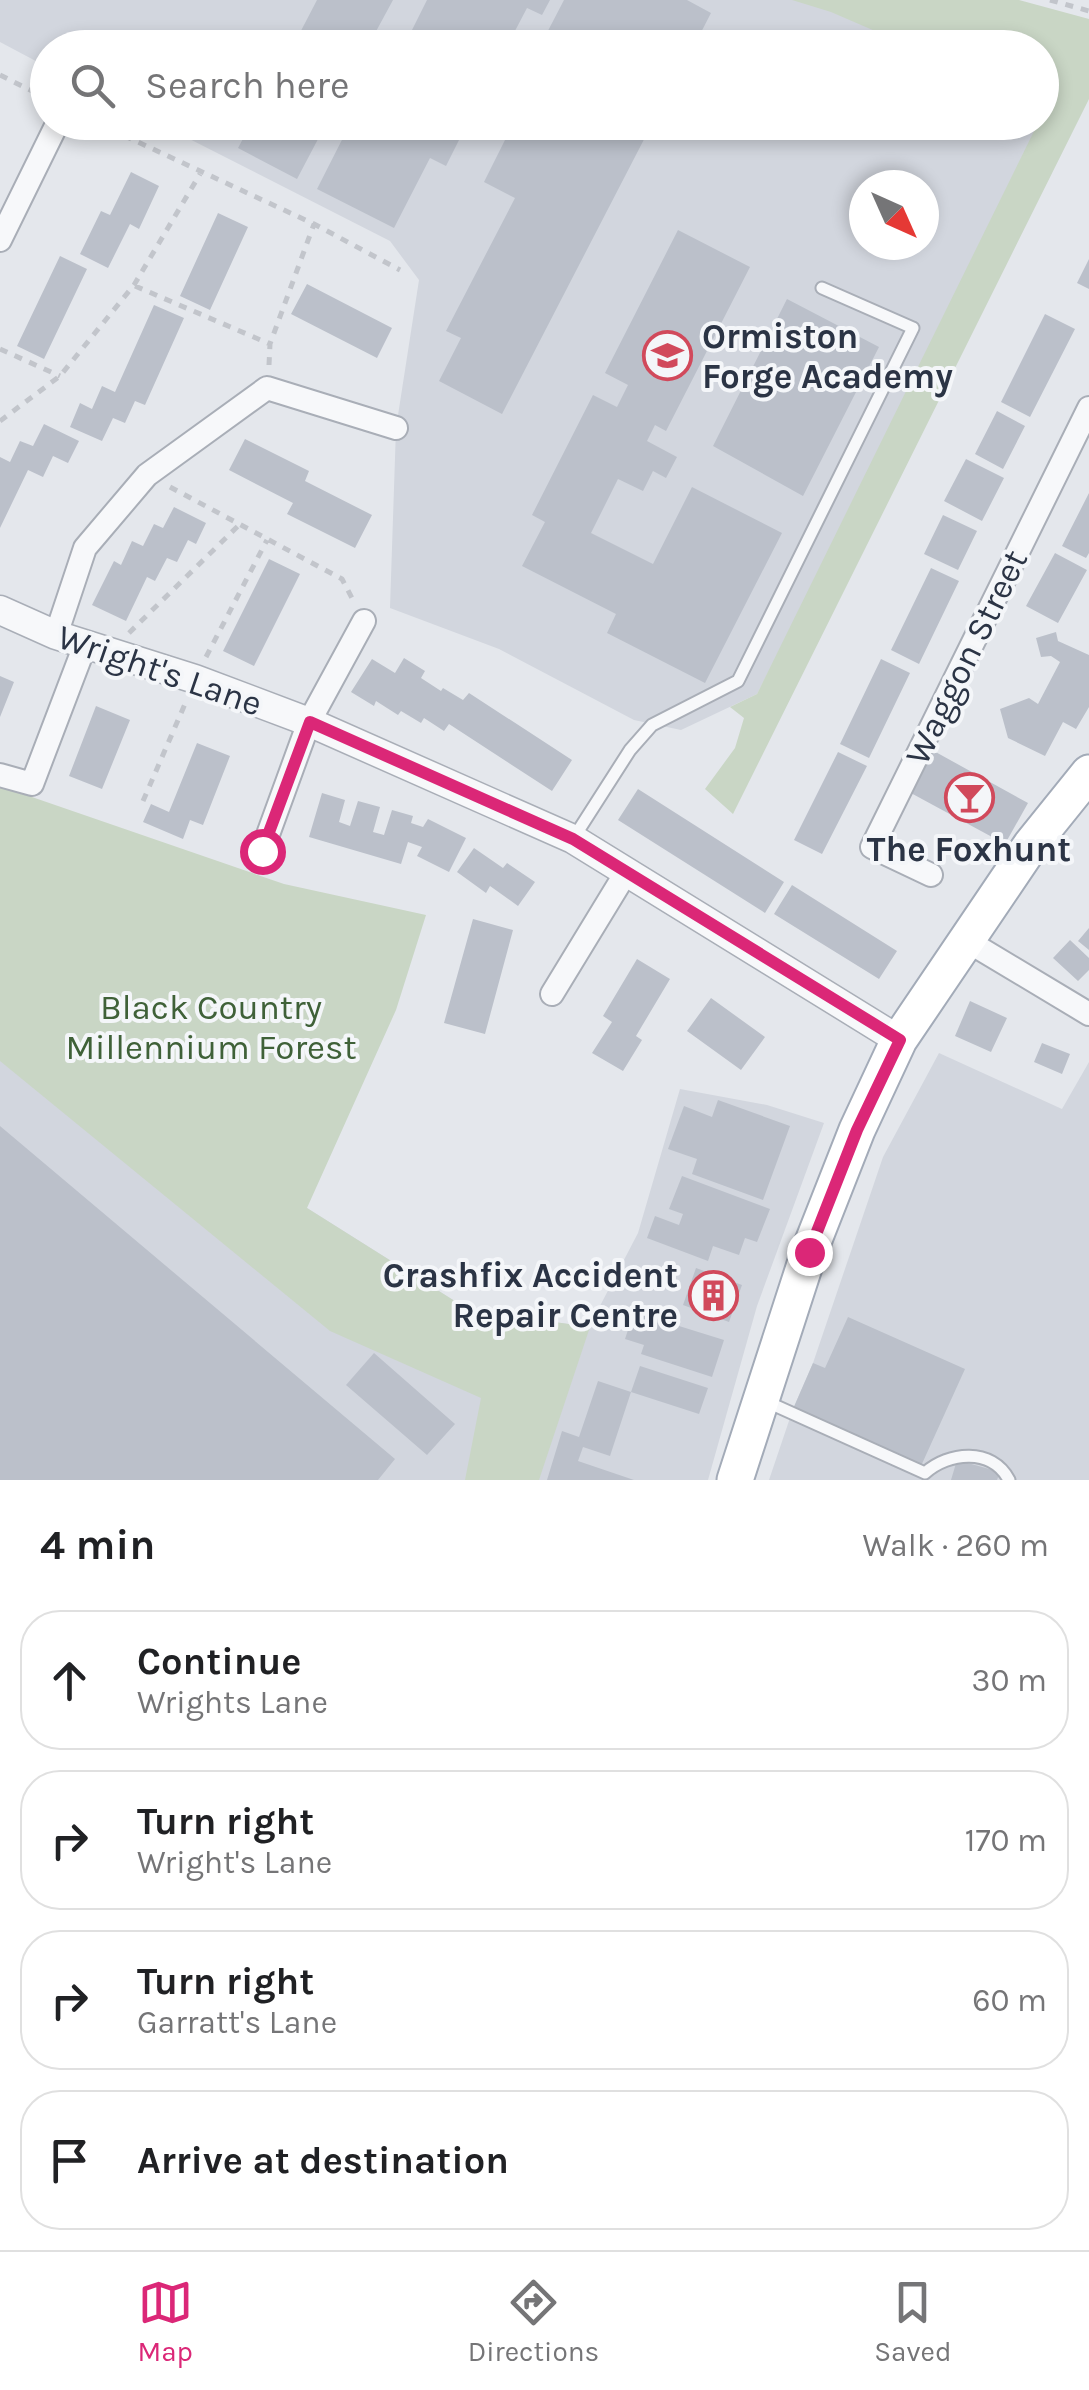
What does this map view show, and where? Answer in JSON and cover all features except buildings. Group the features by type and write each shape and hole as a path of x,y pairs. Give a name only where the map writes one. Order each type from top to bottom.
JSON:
{"main road":[{"path":"734,1480 809,1252 857,1130 900,1040 1031,845 1089,773"}],"street":[{"path":"0,240 49,140"},
{"path":"56,635 85,548 147,475 266,388 396,428"},
{"name":"Waggon Street","path":"931,876 872,847 1089,408"},
{"name":"Wright's Lane","path":"0,610 56,635 195,679 310,722 573,839 900,1040"},
{"path":"262,851 310,722 364,621"},
{"path":"0,775 32,784 97,648"},
{"path":"552,994 627,871"},
{"path":"964,940 1089,1014"}],"lane":[{"path":"573,839 630,750 652,725 738,681 913,328 822,288"},
{"path":"761,1400 925,1473 957,1454 989,1460 1009,1480"}],"path":[{"path":"1050,0 1089,12"},
{"path":"0,75 30,90"},
{"path":"132,140 314,224 400,270"},
{"path":"0,421 60,376 134,286 201,173"},
{"path":"266,388 270,344 314,224"},
{"path":"134,286 270,344"},
{"path":"0,349 60,376"},
{"path":"147,475 342,579 364,621"},
{"path":"97,648 239,525"},
{"path":"143,800 195,679 266,540"}],"shaded area":[{"name":"Ormiston Forge Academy","path":"0,0 955,0 1047,30 30,30 30,58 0,42"},
{"name":"Ormiston Forge Academy","path":"1059,34 1087,43 1059,98"},
{"name":"Ormiston Forge Academy","path":"191,140 1038,140 757,694 681,730 634,720 499,649 390,608 396,428 419,280 390,241"},
{"path":"0,1033 307,1208 469,1310 589,1327 638,1233 680,1089 767,1105 824,1123 757,1306 708,1480 0,1480"},
{"path":"939,1053 1062,1109 1089,1062 1089,1480 769,1480 883,1157"}],"green space":[{"path":"792,0 1019,0 1089,19 1089,99 733,814 705,789 735,748 744,718 730,707 757,694 1030,140 1059,140 1059,30 873,30"},
{"name":"Black Country Millennium Forest","path":"0,786 284,884 426,915 396,1010 307,1208 469,1310 590,1327 539,1480 465,1480 481,1398 330,1331 0,1061"}],"place":[{"name":"Ormiston Forge Academy","path":"667,356"},
{"name":"The Foxhunt","path":"969,797"},
{"name":"Crashfix Accident Repair Centre","path":"713,1295"}],"route":[{"path":"262,851 310,722 573,839 900,1040 857,1130 809,1252"}]}
